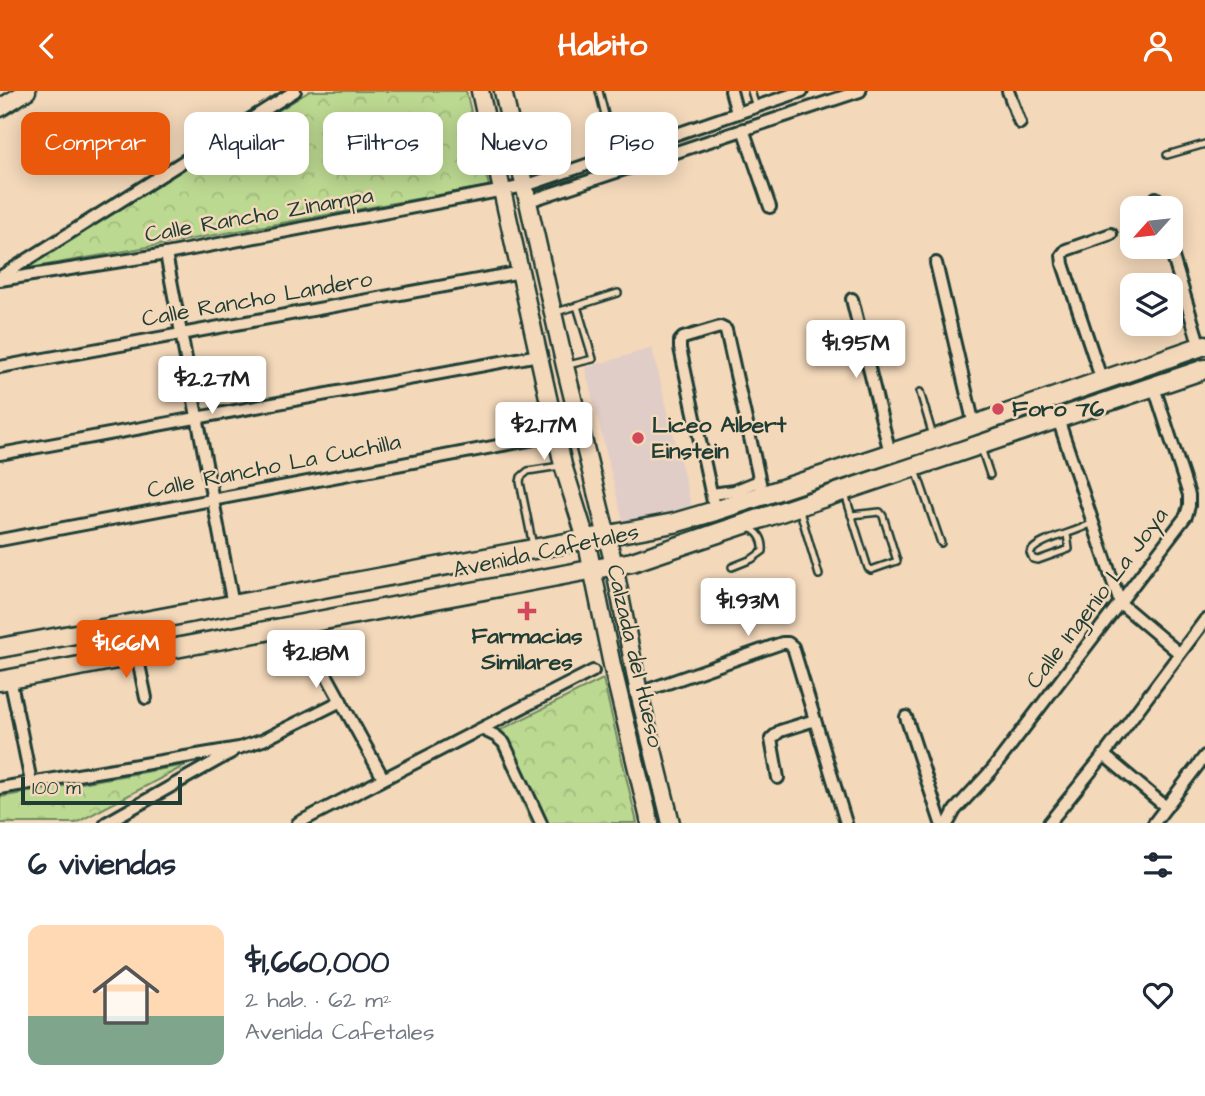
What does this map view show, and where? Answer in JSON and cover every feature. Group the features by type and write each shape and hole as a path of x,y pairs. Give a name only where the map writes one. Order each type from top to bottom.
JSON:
{"main road":[{"path":"0,108 27,91"},
{"name":"Calzada del Hueso","path":"480,91 556,435 586,539 612,665 650,823"},
{"name":"Calzada del Hueso","path":"503,91 565,366 614,565 639,693 671,823"},
{"name":"Avenida Cafetales","path":"0,648 674,523 713,502 934,439 1202,346"},
{"name":"Avenida Cafetales","path":"5,680 632,562 1205,369"}],"street":[{"path":"0,279 295,91"},
{"path":"731,91 737,113"},
{"path":"678,133 802,91"},
{"path":"527,193 589,181 860,91"},
{"path":"1008,91 1020,123"},
{"path":"743,129 770,207"},
{"path":"527,193 584,166 589,181"},
{"name":"Calle Rancho Zinampa","path":"0,279 166,254 503,191 527,193"},
{"path":"1102,381 1062,255 1066,250 1111,234"},
{"path":"166,254 233,605"},
{"path":"1174,259 1202,346"},
{"path":"936,263 974,425"},
{"name":"Calle Rancho Landero","path":"0,367 521,272"},
{"path":"852,299 890,453"},
{"path":"713,502 680,341 720,327 726,330 761,488"},
{"path":"0,453 539,355"},
{"name":"Calle Ingenio La Joya","path":"925,823 942,822 992,770 1186,516 1189,495 1154,387"},
{"path":"1058,419 1119,603 1180,653"},
{"name":"Calle Rancho La Cuchilla","path":"0,540 556,435"},
{"path":"1049,823 1104,755 1205,619"},
{"path":"299,625 383,778"},
{"path":"639,693 788,643 793,647 846,823"},
{"path":"137,655 146,698"},
{"path":"298,823 593,671"},
{"path":"5,680 17,709 31,782"},
{"path":"0,788 239,748 263,740 341,701"},
{"path":"906,717 942,822"},
{"path":"778,778 771,739 780,730 815,720"},
{"path":"482,729 496,736 504,744 541,823"},
{"path":"109,822 239,748"},
{"path":"1104,755 1166,807"},
{"path":"1154,823 1205,756"}],"lane":[{"path":"599,91 604,112"},
{"path":"751,91 756,107"},
{"path":"1167,155 1205,144"},
{"path":"554,313 618,293"},
{"path":"565,366 593,359 577,306"},
{"path":"920,392 934,439"},
{"path":"980,446 990,475"},
{"path":"534,549 521,477 528,471 563,465"},
{"path":"915,467 941,543"},
{"path":"844,490 851,515 868,568 871,570 897,561 880,512 851,515"},
{"path":"798,506 819,575"},
{"path":"1067,534 1069,549 1038,560 1033,559 1031,549 1092,523"},
{"path":"732,567 763,551 763,539 758,533 739,526"}],"shaded area":[{"name":"Liceo Albert Einstein","path":"652,348 692,508 623,521 585,368"}],"green space":[{"path":"310,91 466,91 471,112 457,112 457,175 486,175 489,186 24,269 184,169 184,175 309,175 309,112 276,112"},
{"path":"603,679 637,823 532,823 492,734"},
{"path":"186,765 76,823 0,823 0,797"}],"place":[{"name":"Foro 76","path":"998,409"},
{"name":"Liceo Albert Einstein","path":"638,438"},
{"name":"Farmacias Similares","path":"527,611"}]}
